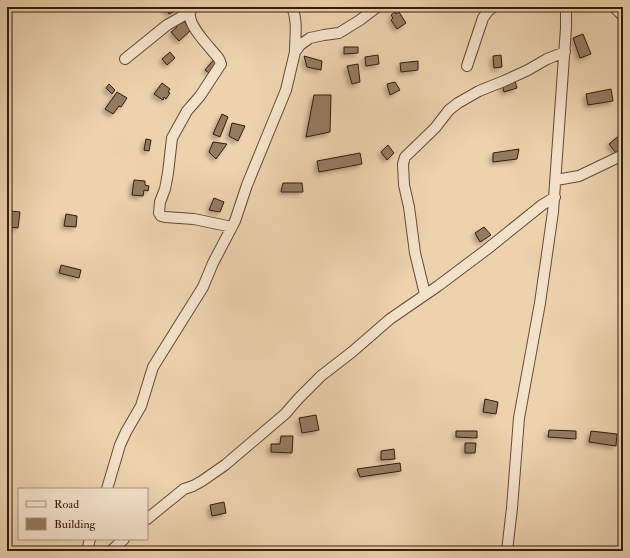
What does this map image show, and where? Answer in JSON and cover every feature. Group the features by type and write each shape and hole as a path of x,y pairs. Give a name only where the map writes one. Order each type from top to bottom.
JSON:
{"street":[{"path":"107,488 120,445 141,406 153,367 203,287 213,263 235,221 247,185 286,90 295,52 296,28 295,16 292,7"},
{"path":"295,52 300,45 310,38 339,33 377,7"},
{"path":"468,66 483,18 488,10 493,7"},
{"path":"507,551 519,418 540,303 555,198 565,52 566,7"},
{"path":"614,7 623,16"},
{"path":"191,10 190,21 219,59 221,64 200,96 187,111 172,138 168,173 165,189 160,202 159,214 165,217 194,219 232,227"},
{"path":"125,59 167,25 191,10"},
{"path":"425,294 415,253 409,207 404,185 403,164 405,157 458,103 479,91 504,81 547,59 565,52"},
{"path":"556,180 579,176 623,155"},
{"path":"148,518 184,489 194,486 225,465 285,414 321,376 352,352 390,319 486,250 542,205 555,198"},
{"path":"87,551 90,540"},
{"path":"111,551 123,540"}],"building":[{"path":"165,7 176,7 177,10 169,14"},
{"path":"395,12 396,14 399,12 406,23 397,29 391,20 393,18 391,15"},
{"path":"183,20 191,30 179,41 171,32"},
{"path":"583,34 591,54 580,58 573,38"},
{"path":"344,47 358,47 358,53 344,54"},
{"path":"170,52 175,58 167,65 162,59"},
{"path":"378,55 379,64 366,66 365,57"},
{"path":"501,55 502,67 494,68 493,56"},
{"path":"304,56 322,61 321,70 307,67"},
{"path":"215,58 218,61 209,73 205,70"},
{"path":"418,61 418,70 401,72 400,63"},
{"path":"358,64 360,82 352,84 347,66"},
{"path":"515,81 517,88 504,92 502,84"},
{"path":"395,82 400,90 390,95 387,84"},
{"path":"162,83 170,89 168,92 170,93 166,99 164,97 163,100 154,94"},
{"path":"109,84 115,90 112,94 106,88"},
{"path":"611,89 613,101 588,105 586,94"},
{"path":"117,92 127,98 121,107 119,106 113,114 105,109"},
{"path":"314,95 331,95 330,132 306,137"},
{"path":"222,114 228,117 220,137 213,134"},
{"path":"232,123 245,126 238,141 229,136"},
{"path":"621,134 623,137 623,148 617,154 609,144"},
{"path":"146,139 151,140 149,151 144,150"},
{"path":"213,142 227,144 216,159 209,152"},
{"path":"388,145 394,153 387,160 381,152"},
{"path":"519,149 517,159 493,162 493,153"},
{"path":"360,153 362,164 319,172 317,161"},
{"path":"134,180 145,181 145,185 149,186 148,191 144,190 143,196 132,195"},
{"path":"283,183 302,183 303,192 281,192"},
{"path":"214,198 224,202 220,212 209,210"},
{"path":"10,211 20,212 18,228 8,227"},
{"path":"66,214 77,216 76,227 64,226"},
{"path":"484,227 491,235 480,242 475,233"},
{"path":"61,265 81,270 79,278 59,273"},
{"path":"485,399 498,402 496,414 483,412"},
{"path":"316,415 319,430 302,433 299,418"},
{"path":"549,430 576,431 576,439 548,437"},
{"path":"456,431 477,431 477,438 456,437"},
{"path":"591,431 617,434 616,446 589,442"},
{"path":"281,436 293,436 292,453 271,452 271,444 280,444"},
{"path":"465,443 476,443 475,453 465,453"},
{"path":"394,449 395,459 381,460 381,451"},
{"path":"400,463 401,471 360,477 357,469"},
{"path":"224,502 226,513 212,516 210,505"}]}
